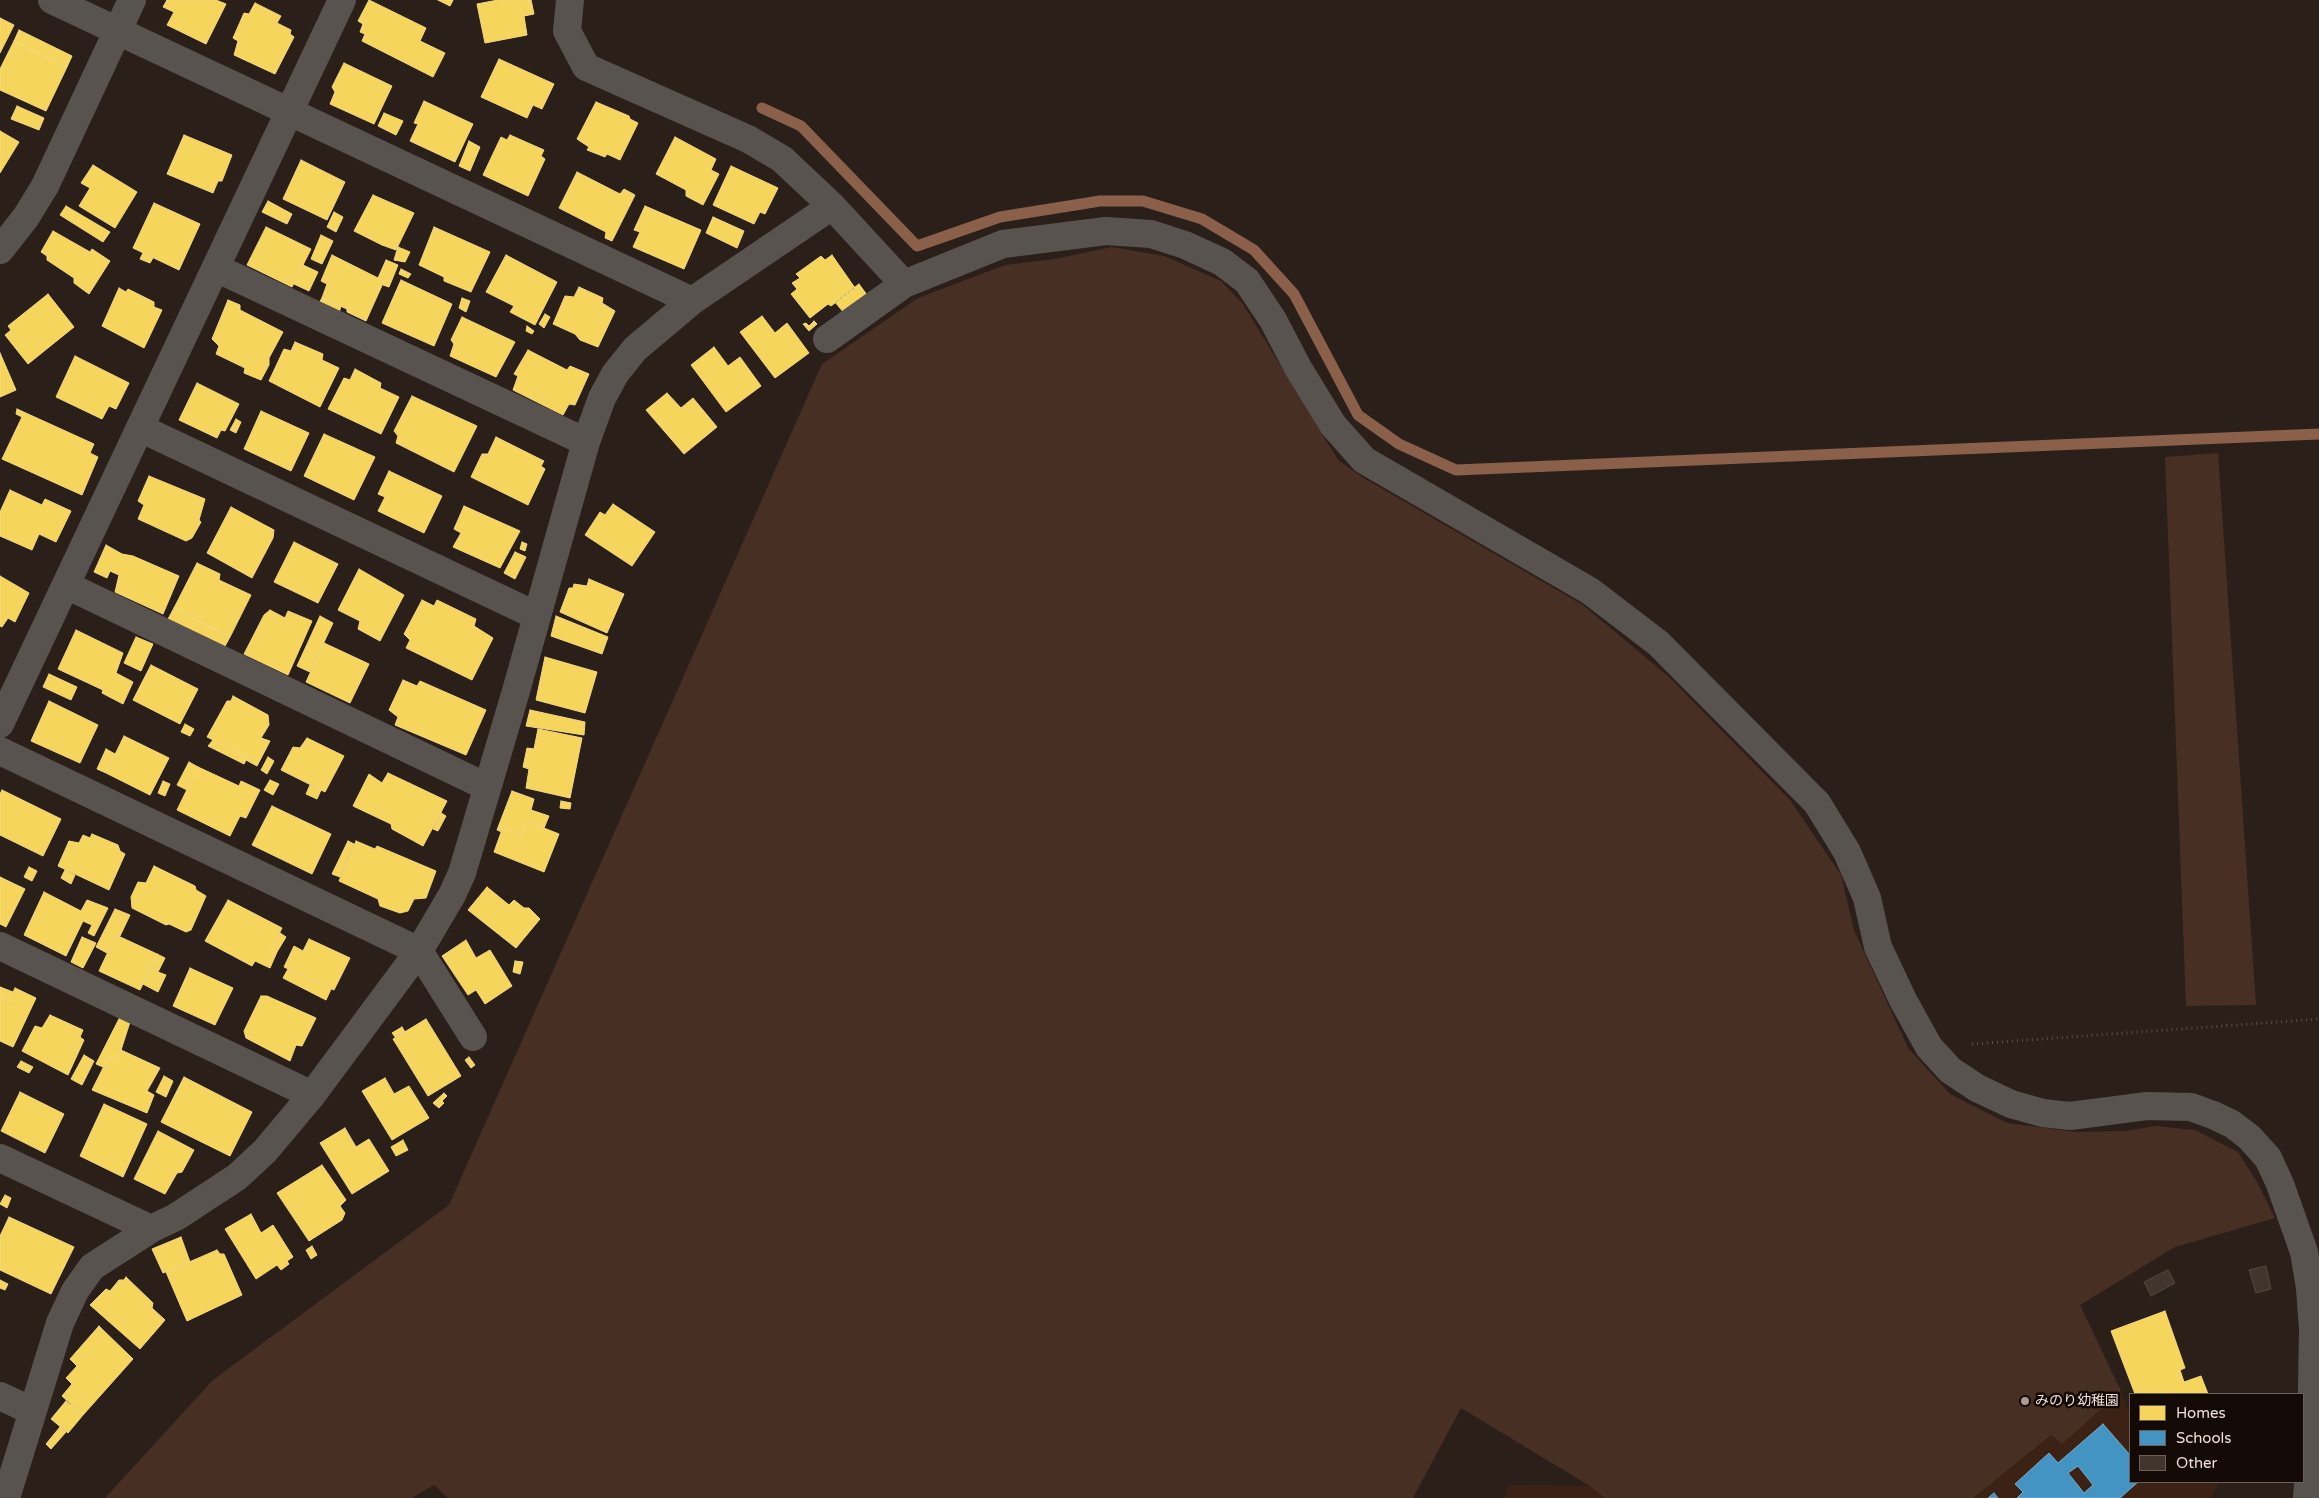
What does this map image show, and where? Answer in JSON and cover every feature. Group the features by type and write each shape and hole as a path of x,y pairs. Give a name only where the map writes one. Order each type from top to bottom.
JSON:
{"street":[{"path":"52,0 692,301"},
{"path":"0,250 26,217 45,186 132,0"},
{"path":"0,724 342,0"},
{"path":"570,0 567,31 586,67 748,138 782,159 832,206 904,284"},
{"path":"6,1498 60,1322 75,1291 92,1267 151,1229 176,1217 237,1177 266,1151 312,1095 419,951 438,922 462,873 586,442 602,398 615,374 635,350 692,301 832,206"},
{"path":"827,339 904,284 1003,244 1106,231 1152,234 1186,245 1222,262 1247,281 1273,320 1298,368 1333,425 1364,460 1590,591 1658,643 1817,803 1847,852 1867,898 1878,947 1903,1000 1929,1047 1950,1070 1977,1088 2010,1104 2043,1113 2070,1116 2147,1106 2191,1107 2232,1124 2249,1137 2268,1158 2297,1228 2304,1252 2310,1288 2314,1330 2311,1444 2307,1498"},
{"path":"216,268 586,442"},
{"path":"140,428 537,616"},
{"path":"66,585 487,787"},
{"path":"0,751 419,951 474,1037"},
{"path":"0,946 312,1095"},
{"path":"0,1158 151,1229"},
{"path":"0,1396 32,1410"}],"path":[{"path":"1929,1047 2319,1019"}],"shaded area":[{"path":"1112,247 1164,256 1221,281 1243,304 1338,460 1362,477 1583,605 1669,677 1790,800 1841,875 1854,930 1908,1048 1950,1094 2007,1123 2076,1132 2126,1131 2156,1126 2195,1130 2238,1152 2257,1182 2275,1218 2175,1247 2080,1305 2121,1391 2062,1444 2051,1435 1973,1498 1605,1498 1590,1486 1461,1408 1413,1498 448,1498 434,1485 412,1498 105,1498 213,1380 449,1205 822,364 918,298 1005,265 1054,259"},
{"path":"2218,453 2256,1005 2186,1006 2165,457"},
{"name":"みのり幼稚園","path":"2080,1305 2129,1410 2129,1483 2219,1483 2211,1498 1883,1498"},
{"path":"1508,1485 1591,1486 1605,1498 1504,1498"}],"building: Homes":[{"path":"167,0 216,0 226,4 206,44 167,25 174,12 163,7"},
{"path":"369,0 426,28 420,41 445,53 433,77 362,41 365,34 360,32 363,24 358,21"},
{"path":"438,0 453,0 450,6"},
{"path":"498,0 531,0 534,14 524,16 527,35 485,43 477,4"},
{"path":"255,3 281,16 277,23 291,30 290,34 294,37 275,74 234,55 238,41 233,38 244,13 249,14"},
{"path":"0,18 14,25 0,53"},
{"path":"19,30 72,56 67,67 14,41"},
{"path":"14,41 67,67 46,111 0,90 0,69"},
{"path":"499,59 554,84 542,109 533,105 527,118 481,97"},
{"path":"344,63 392,86 374,124 330,104 335,92 332,87"},
{"path":"424,101 473,124 455,162 410,141 418,124 414,123"},
{"path":"596,102 629,116 630,119 638,123 620,160 607,154 605,157 587,150 589,147 577,139"},
{"path":"17,106 44,118 39,130 11,119"},
{"path":"384,113 403,121 396,135 378,126"},
{"path":"0,131 19,142 0,173"},
{"path":"184,135 232,155 222,181 218,181 213,193 167,174"},
{"path":"510,135 544,150 541,156 545,159 528,196 483,175 501,137 507,140"},
{"path":"675,137 716,159 711,170 719,174 703,205 686,196 686,190 656,174"},
{"path":"469,141 480,147 470,171 459,166"},
{"path":"301,160 345,182 327,220 283,199"},
{"path":"93,165 137,192 115,228 79,206 90,188 81,183"},
{"path":"731,166 778,188 765,214 760,212 754,224 713,205"},
{"path":"577,172 620,194 624,189 635,195 612,241 605,238 606,232 559,208"},
{"path":"373,195 414,213 396,250 354,231"},
{"path":"268,201 292,214 287,224 262,212"},
{"path":"154,203 200,224 179,270 133,248"},
{"path":"66,206 110,232 103,242 60,215"},
{"path":"645,206 701,230 684,269 633,247 640,232 634,230"},
{"path":"334,212 343,217 336,232 327,227"},
{"path":"713,217 744,231 737,248 706,233"},
{"path":"266,227 311,249 292,287 247,265"},
{"path":"434,227 490,252 471,292 444,281 444,277 419,265"},
{"path":"53,231 90,252 92,249 110,261 89,294 74,283 74,278 47,260 47,256 41,252"},
{"path":"321,235 333,241 322,264 311,259"},
{"path":"398,247 410,252 405,262 394,260"},
{"path":"143,253 153,258 150,263 140,259"},
{"path":"332,255 384,281 366,321 347,312 347,309 322,298 327,284 321,281"},
{"path":"506,255 557,282 535,325 510,312 514,306 486,292"},
{"path":"832,255 855,288 831,306 828,304 810,318 791,294 797,289 792,283 800,278 796,274 821,256 825,260"},
{"path":"386,260 398,265 389,287 383,285 384,281 378,278"},
{"path":"303,265 318,272 309,291 294,284"},
{"path":"401,269 411,274 408,278 399,274"},
{"path":"401,280 452,304 434,346 382,323"},
{"path":"859,284 867,295 844,313 835,302"},
{"path":"579,287 603,298 602,303 615,311 598,347 580,340 575,334 553,324 565,296 574,297"},
{"path":"119,288 126,292 128,289 154,302 154,307 162,310 144,348 102,326"},
{"path":"48,294 74,327 28,364 5,335 11,330 8,326"},
{"path":"322,298 341,306 339,313 319,303"},
{"path":"462,298 470,301 466,312 459,308"},
{"path":"228,300 240,305 240,310 283,332 269,358 269,365 261,380 244,373 245,368 216,354 219,346 212,339"},
{"path":"545,314 550,317 544,328 539,324"},
{"path":"762,316 775,333 787,323 809,353 775,378 740,332"},
{"path":"462,317 515,342 496,377 450,356 454,344 451,340"},
{"path":"814,321 817,324 809,331 803,324 806,323 809,326"},
{"path":"527,326 534,331 532,334 526,331"},
{"path":"295,342 323,354 322,360 339,368 320,407 269,381 284,349 291,351"},
{"path":"714,347 728,366 740,357 761,386 726,412 691,365"},
{"path":"528,350 567,370 570,366 589,374 575,405 569,404 563,415 513,390 518,376 514,374"},
{"path":"0,353 16,390 0,397"},
{"path":"75,356 129,383 116,409 109,406 102,419 56,397"},
{"path":"355,369 381,383 380,388 399,397 381,434 328,409 344,378 350,380"},
{"path":"197,383 239,404 225,431 221,430 217,438 179,420"},
{"path":"667,393 681,408 693,398 717,427 684,454 646,410"},
{"path":"412,396 477,426 454,472 396,443 398,436 394,431"},
{"path":"17,409 94,444 90,453 98,457 82,495 2,459 22,417 16,414"},
{"path":"261,411 309,433 291,471 244,449"},
{"path":"236,419 241,422 236,433 230,430"},
{"path":"324,434 375,457 354,500 304,476"},
{"path":"496,437 544,461 541,466 545,469 528,505 471,477 482,454 488,454"},
{"path":"389,471 442,496 424,533 378,511 385,497 378,494"},
{"path":"149,476 205,499 199,520 201,522 192,538 186,541 138,519 144,505 138,501"},
{"path":"10,490 42,505 45,499 71,511 56,542 39,534 32,550 0,536 0,512"},
{"path":"613,504 655,532 632,566 585,535 600,512 605,515"},
{"path":"464,506 520,531 500,568 453,547 461,533 454,529"},
{"path":"231,507 274,530 273,538 252,578 207,553"},
{"path":"294,542 338,564 318,603 274,582"},
{"path":"522,542 527,544 525,551 520,549"},
{"path":"106,545 122,554 133,556 179,576 163,614 115,592 119,575 110,571 107,578 94,572"},
{"path":"515,552 526,557 515,579 504,573"},
{"path":"197,563 220,574 219,580 251,595 230,637 174,608"},
{"path":"359,569 404,595 380,641 358,629 360,621 338,610"},
{"path":"0,576 29,593 15,622 8,618 2,627 0,626"},
{"path":"589,579 624,594 607,633 560,612 569,588 573,588 574,584 587,586"},
{"path":"422,600 434,606 437,600 476,619 474,626 493,638 472,680 406,648 410,640 404,634"},
{"path":"174,608 230,637 225,646 168,619"},
{"path":"270,610 285,618 288,611 312,621 288,675 244,654 264,615"},
{"path":"320,616 333,623 310,672 297,666"},
{"path":"556,616 608,637 602,654 551,636"},
{"path":"76,630 123,653 116,673 133,682 123,704 102,693 103,690 58,669"},
{"path":"136,637 153,644 141,671 124,663"},
{"path":"324,643 369,664 350,703 306,682"},
{"path":"545,657 597,672 585,713 536,700"},
{"path":"151,665 198,689 180,724 133,700"},
{"path":"49,674 77,687 71,700 43,687"},
{"path":"403,680 417,686 420,681 486,710 466,755 395,725 398,717 389,710"},
{"path":"233,696 268,715 269,725 261,738 270,741 257,766 246,760 245,755 207,737 227,701 231,701"},
{"path":"49,701 98,725 80,763 31,741"},
{"path":"530,710 585,722 584,735 526,726"},
{"path":"185,724 194,729 190,736 181,732"},
{"path":"538,729 582,738 570,798 526,788 529,769 523,767 527,748 534,749"},
{"path":"124,736 169,758 150,795 106,773"},
{"path":"307,738 344,756 325,792 281,770 293,747 300,748"},
{"path":"213,740 245,755 246,760 244,764 208,746"},
{"path":"106,749 115,754 106,773 97,769"},
{"path":"268,757 274,761 267,774 261,770"},
{"path":"189,762 198,767 187,790 177,785"},
{"path":"198,767 239,786 241,781 260,790 246,818 240,816 230,836 177,810"},
{"path":"388,773 447,801 423,846 392,829 391,824 353,806 369,774 382,783"},
{"path":"270,780 279,784 273,795 264,790"},
{"path":"163,781 170,784 165,796 158,793"},
{"path":"310,785 321,790 317,799 306,794"},
{"path":"2,790 61,819 43,856 0,835 0,794"},
{"path":"512,791 534,799 531,810 549,816 544,828 526,821 521,834 503,827 502,832 497,830"},
{"path":"561,801 571,803 570,809 560,808"},
{"path":"272,806 331,834 312,874 252,845"},
{"path":"441,813 446,816 438,831 433,829"},
{"path":"526,821 559,834 544,872 494,852 503,827 521,834"},
{"path":"92,834 118,845 120,851 125,854 109,890 58,866 69,841 79,843 83,835 90,838"},
{"path":"348,841 354,844 340,877 332,874"},
{"path":"356,841 375,849 377,846 436,871 426,898 414,899 408,911 400,913 380,906 378,899 339,881"},
{"path":"154,866 195,886 196,890 206,896 191,930 186,932 169,924 166,925 132,908 131,897 138,882 146,883"},
{"path":"29,867 37,871 32,881 24,877"},
{"path":"65,870 75,875 71,884 61,878"},
{"path":"0,877 25,889 6,927 0,924"},
{"path":"487,887 509,905 514,900 524,908 529,908 540,919 516,948 468,910"},
{"path":"44,892 81,911 87,900 108,908 94,936 88,933 92,925 83,921 66,956 24,935"},
{"path":"228,900 282,928 271,949 277,952 270,968 255,961 252,966 205,941"},
{"path":"115,909 130,915 120,936 116,935 107,953 96,947"},
{"path":"280,933 286,937 277,952 271,949"},
{"path":"116,935 157,954 140,990 99,971"},
{"path":"82,937 96,943 83,968 71,962"},
{"path":"309,939 350,958 334,990 284,967 294,946 303,951"},
{"path":"466,940 476,958 490,950 512,986 485,1004 476,990 468,995 442,956"},
{"path":"157,954 165,958 158,972 166,975 158,992 143,984"},
{"path":"515,961 523,962 520,974 513,972"},
{"path":"190,968 233,988 215,1025 173,1006"},
{"path":"288,969 331,989 326,1000 283,978"},
{"path":"0,987 13,992 9,1001 0,997"},
{"path":"15,988 36,998 13,1047 0,1041 0,997 9,1001"},
{"path":"261,996 267,996 316,1018 302,1046 296,1045 290,1061 246,1038 244,1031"},
{"path":"50,1015 83,1030 80,1037 84,1040 68,1075 22,1051 35,1026 42,1028"},
{"path":"121,1015 130,1022 121,1050 116,1059 108,1058 103,1067 96,1064"},
{"path":"426,1019 461,1076 428,1096 393,1039"},
{"path":"402,1027 405,1032 396,1038 392,1033"},
{"path":"121,1050 160,1068 147,1091 154,1095 147,1113 92,1090 108,1058 116,1059"},
{"path":"84,1055 94,1061 82,1085 71,1079"},
{"path":"469,1057 475,1065 471,1068 465,1060"},
{"path":"21,1061 33,1067 29,1073 17,1067"},
{"path":"164,1076 173,1081 166,1097 156,1092"},
{"path":"184,1077 252,1112 230,1156 161,1122"},
{"path":"385,1078 394,1094 409,1086 429,1118 392,1140 362,1091"},
{"path":"20,1092 64,1114 45,1153 1,1131"},
{"path":"444,1093 447,1096 439,1108 433,1103"},
{"path":"104,1104 147,1124 123,1177 80,1156"},
{"path":"345,1128 356,1147 369,1139 389,1171 352,1194 320,1143"},
{"path":"158,1131 194,1150 182,1172 177,1173 165,1194 134,1179"},
{"path":"403,1140 408,1150 396,1156 391,1147"},
{"path":"322,1165 346,1200 340,1206 345,1213 342,1220 309,1241 277,1193"},
{"path":"5,1195 11,1198 7,1208 0,1204"},
{"path":"251,1214 261,1233 273,1225 293,1257 287,1261 289,1264 281,1270 277,1265 256,1279 225,1229"},
{"path":"9,1217 74,1247 51,1294 0,1270 0,1236"},
{"path":"181,1237 190,1262 163,1273 152,1249"},
{"path":"312,1246 317,1255 311,1259 306,1250"},
{"path":"217,1250 220,1254 224,1254 242,1295 187,1321 166,1272"},
{"path":"126,1277 153,1303 152,1308 165,1320 140,1349 90,1305 106,1289 110,1291 119,1280 124,1280"},
{"path":"0,1280 8,1284 5,1290 0,1288"},
{"path":"2165,1311 2185,1368 2180,1370 2184,1382 2201,1376 2208,1393 2135,1393 2111,1331"},
{"path":"99,1326 133,1359 83,1415 62,1396 72,1384 66,1378 77,1366 70,1359"},
{"path":"66,1401 83,1415 68,1433 51,1419"},
{"path":"60,1427 66,1432 51,1449 46,1444"}],"building: Schools":[{"path":"2103,1424 2129,1454 2129,1483 2137,1483 2120,1498 2017,1498 2023,1492 2015,1484 2049,1453 2058,1463","holes":["2078,1466 2093,1485 2084,1493 2068,1473"]},
{"path":"1994,1493 1998,1498 1988,1498"}],"building: Other":[{"path":"2266,1266 2271,1289 2256,1293 2249,1270"},
{"path":"2168,1270 2175,1283 2151,1296 2144,1282"}],"waterway":[{"path":"762,108 801,126 917,246 1000,217 1100,201 1143,201 1202,219 1254,250 1294,294 1358,415 1399,444 1456,470 2319,434"}],"place":[{"name":"みのり幼稚園","path":"2025,1401"}]}
